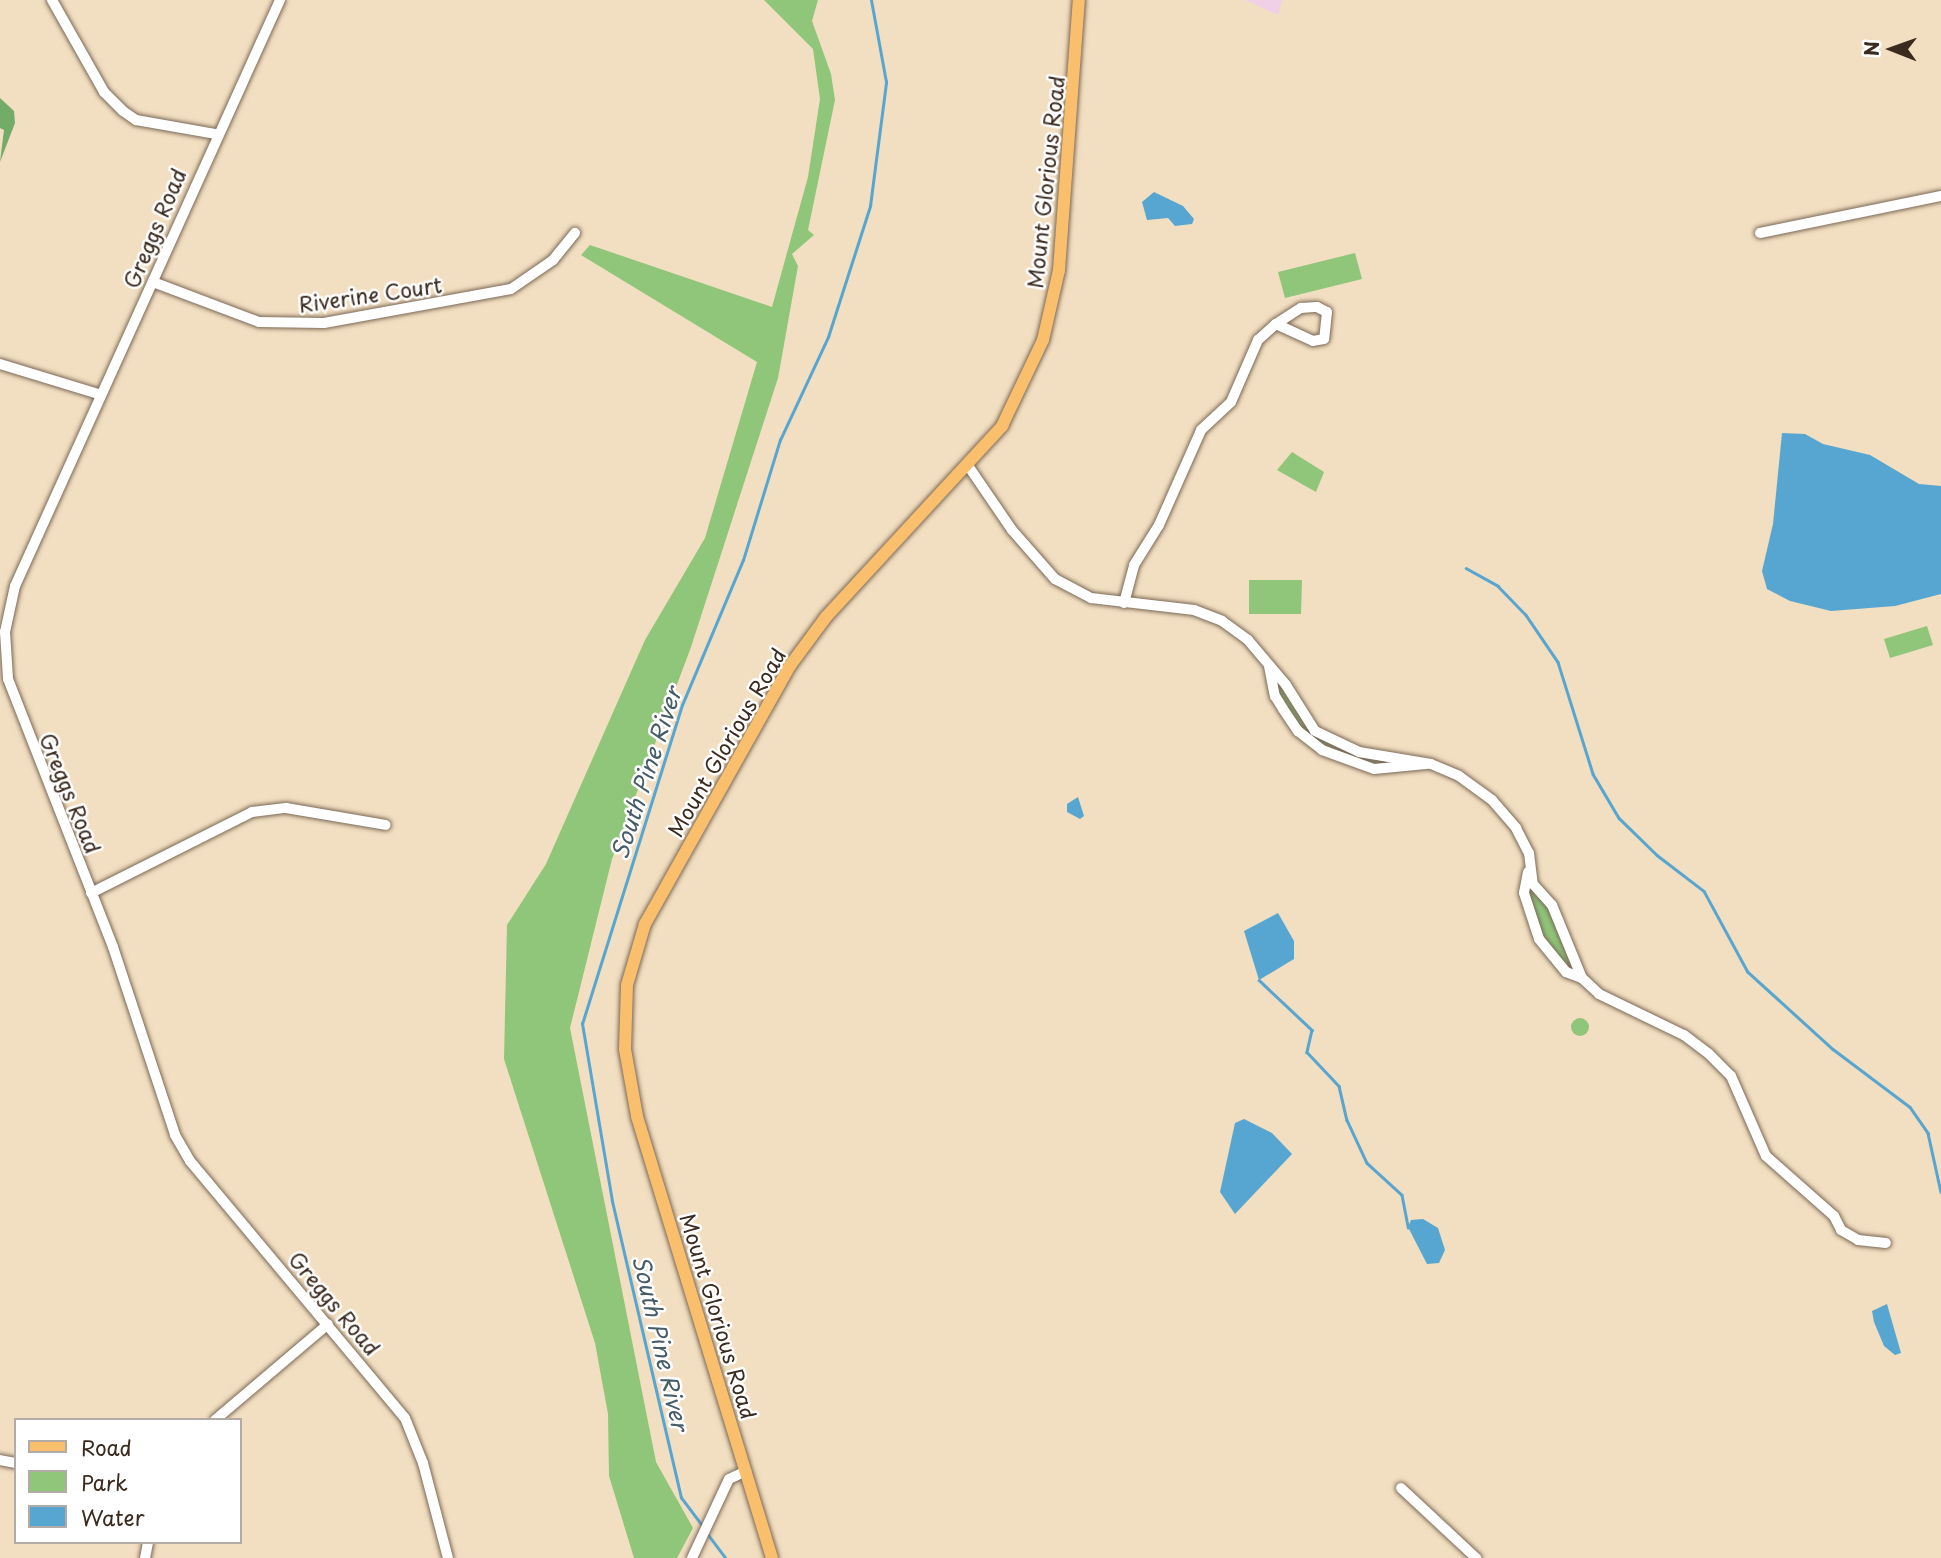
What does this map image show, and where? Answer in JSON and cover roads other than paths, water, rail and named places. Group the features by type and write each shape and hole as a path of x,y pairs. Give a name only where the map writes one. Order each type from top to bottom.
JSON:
{"main road":[{"name":"Mount Glorious Road","path":"772,1558 637,1116 625,1049 627,985 645,924 789,667 826,617 969,467 1002,426 1043,341 1059,270 1071,154 1079,0"}],"street":[{"path":"52,0 104,92 123,111 136,120 215,134"},
{"name":"Greggs Road","path":"280,0 215,134 153,282 98,394 15,586 5,632 12,700 91,893 175,1135 190,1161 405,1418 423,1463 448,1558"},
{"path":"1760,233 1941,196"},
{"name":"Riverine Court","path":"153,282 259,322 324,323 512,289 553,260 575,233"},
{"path":"1124,603 1134,565 1182,478 1201,430 1231,402 1258,340 1276,324 1301,308 1317,307 1327,312 1324,339 1313,341 1276,324"},
{"path":"0,364 98,394"},
{"path":"969,467 1012,530 1055,579 1091,598 1194,610 1222,621 1248,640 1286,685 1315,731 1347,747 1431,764 1459,776 1492,800 1516,828 1531,869 1533,884 1552,905 1567,934 1571,959 1582,978 1599,994 1684,1035 1709,1054 1731,1076 1766,1156 1834,1216 1841,1230 1858,1240 1886,1243"},
{"path":"1269,666 1275,696 1298,731 1341,760 1374,769 1431,764"},
{"path":"0,706 12,700"},
{"path":"1341,760 1347,747"},
{"path":"91,893 252,812 286,808 386,825"},
{"path":"1531,869 1524,893 1539,939 1566,972 1582,978"},
{"path":"217,1418 328,1324"},
{"path":"692,1558 729,1479 746,1471"},
{"path":"1401,1488 1476,1558"}],"water":[{"path":"1154,192 1183,206 1194,219 1192,224 1175,226 1168,218 1147,220 1142,202"},
{"path":"1782,433 1805,434 1823,444 1870,455 1919,484 1941,486 1941,594 1895,606 1831,611 1790,601 1767,589 1762,571 1773,524"},
{"path":"1078,797 1084,816 1080,819 1067,812 1067,804"},
{"path":"1278,913 1294,941 1294,959 1259,980 1244,931"},
{"path":"1244,1119 1272,1133 1292,1154 1235,1214 1220,1192 1235,1123"},
{"path":"1423,1219 1438,1228 1445,1250 1439,1263 1427,1264 1408,1227 1411,1220"},
{"path":"1887,1304 1901,1353 1895,1355 1884,1346 1872,1311"}],"waterway":[{"name":"South Pine River","path":"703,1527 681,1498 612,1201 582,1024 682,705 743,560 780,440 828,337 870,206 886,82 871,0"},
{"path":"1466,568 1498,586 1526,615 1558,662 1593,774 1619,818 1657,855 1704,891 1748,972 1833,1049 1910,1107 1928,1133 1941,1192"},
{"path":"1259,980 1312,1030 1307,1052 1339,1086 1347,1120 1367,1163 1402,1195 1408,1227"},
{"name":"South Pine River","path":"707,1533 726,1558"}]}
